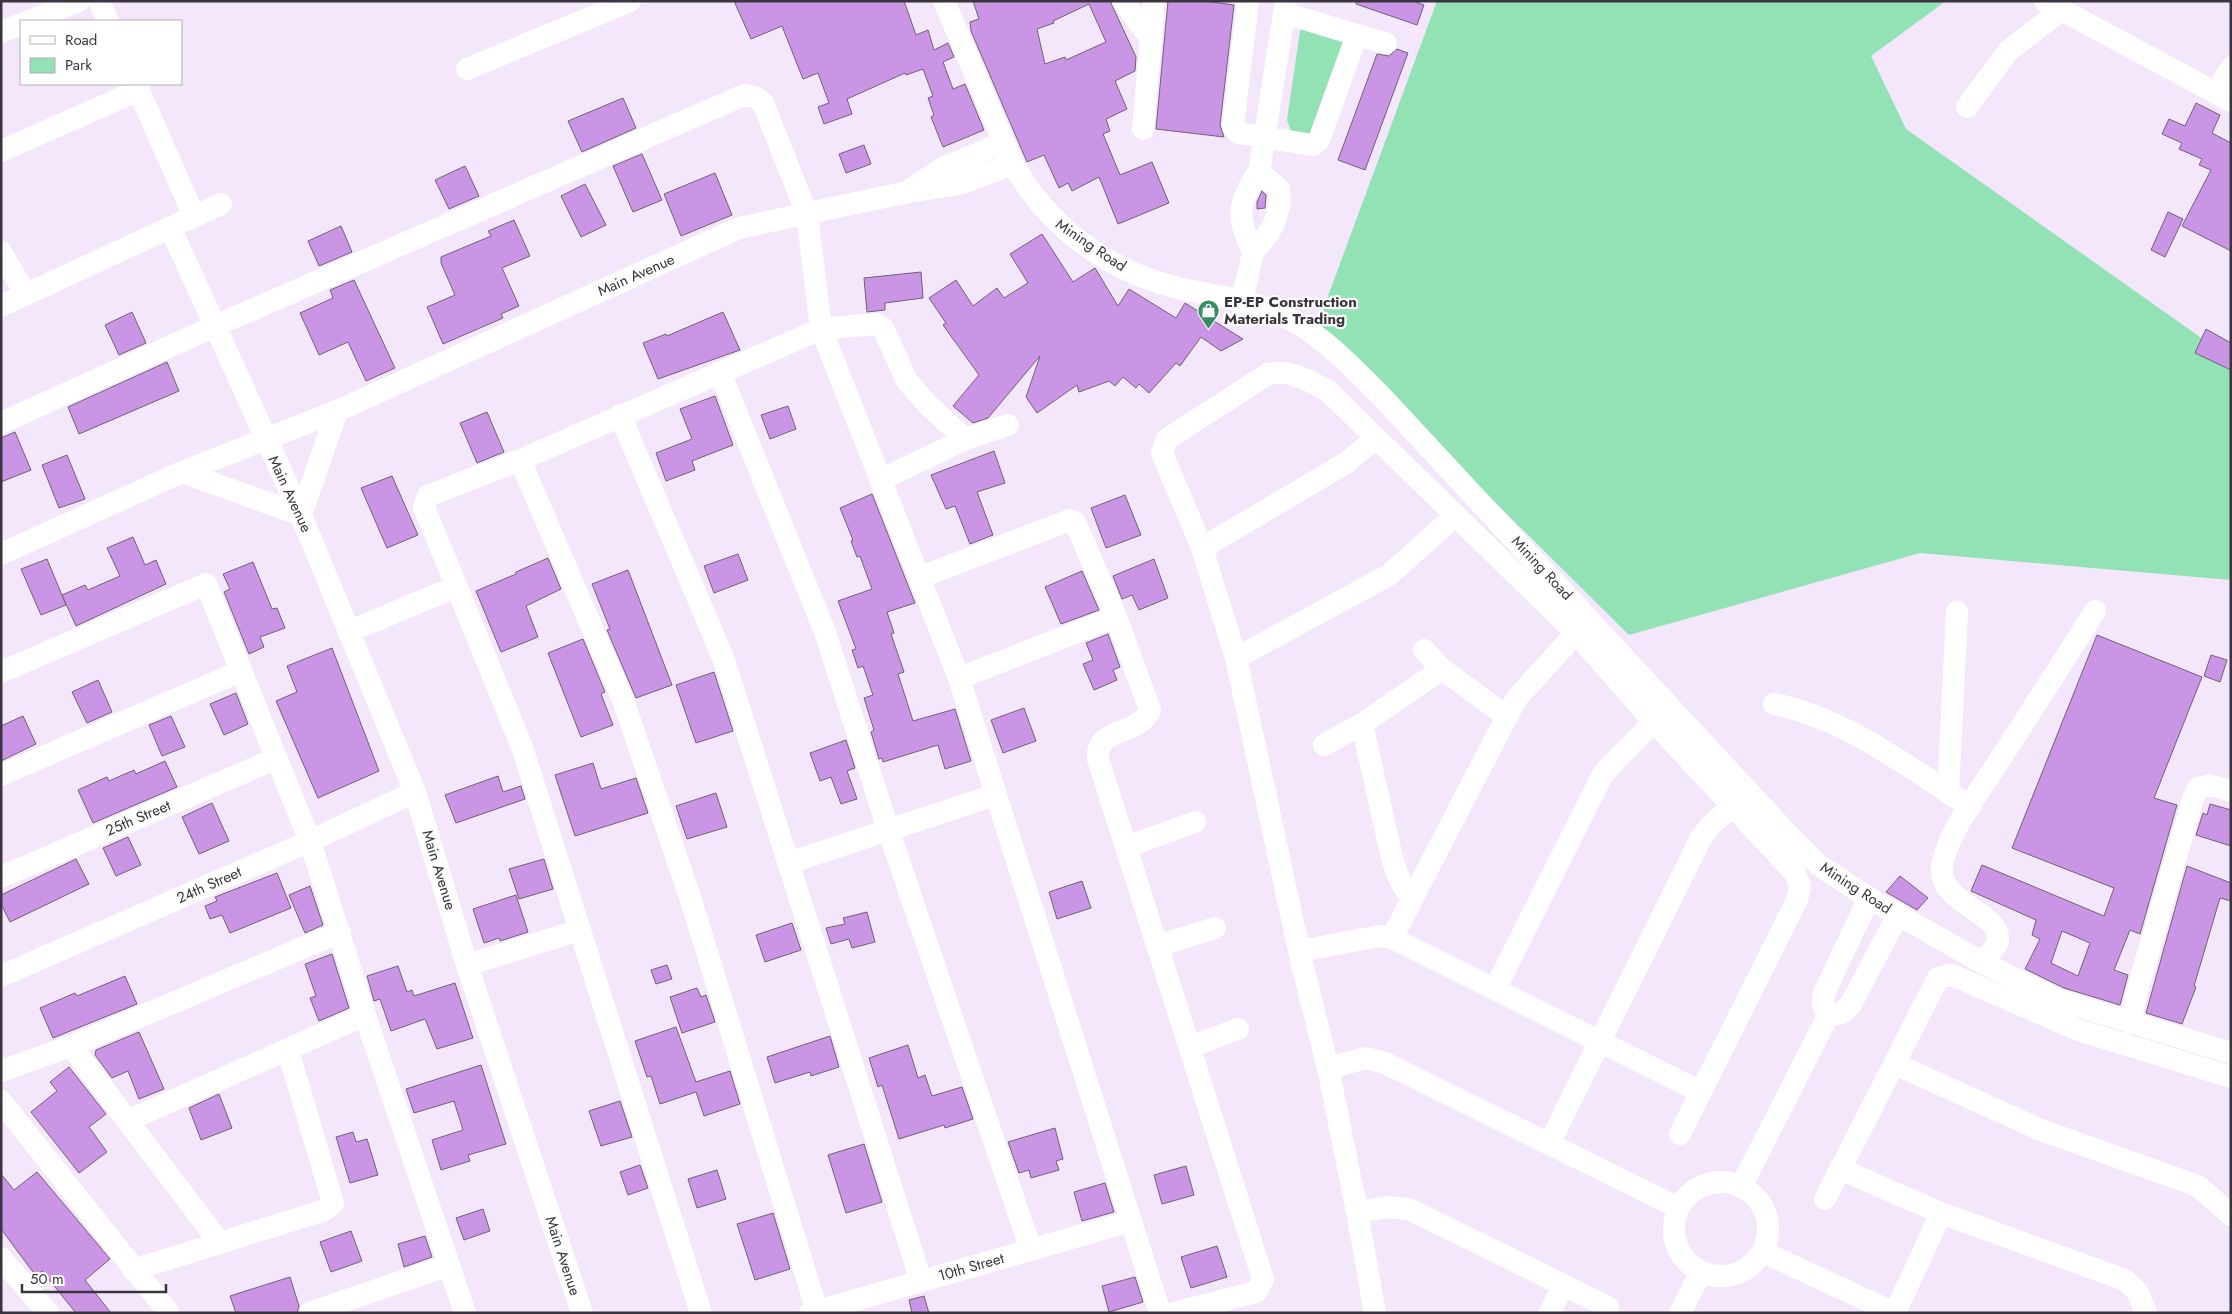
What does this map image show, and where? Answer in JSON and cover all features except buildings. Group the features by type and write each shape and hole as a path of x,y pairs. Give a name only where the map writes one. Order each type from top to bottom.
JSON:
{"street":[{"path":"32,20 79,1"},
{"path":"99,1 108,20"},
{"path":"467,69 630,1"},
{"name":"Mining Road","path":"944,1 1013,164 1027,189 1052,218 1078,240 1112,263 1136,274 1173,286 1272,311 1301,325 1322,339 1383,398 1796,843 1820,866 1869,898 1981,962 2059,1000 2231,1053"},
{"path":"1123,1 1151,40"},
{"path":"1143,129 1154,1"},
{"path":"1248,1 1233,127 1238,133 1312,145 1316,144 1357,35"},
{"path":"1967,107 2008,51 2052,6 2223,97 2231,68"},
{"path":"1253,252 1242,228 1240,215 1242,203 1254,177 1259,172 1285,7 1357,35 1386,43"},
{"path":"1,32 20,24"},
{"path":"1,151 138,87 194,216"},
{"path":"1,423 215,326 744,95 755,97 763,103 806,214 821,330 921,577 959,678 1160,1313"},
{"name":"Main Avenue","path":"908,192 943,168 1003,143"},
{"name":"Main Avenue","path":"1,554 182,472 336,411 739,228 908,192 960,184 1013,164"},
{"path":"1242,302 1253,252 1268,234 1280,202 1279,189 1259,172"},
{"path":"1,306 222,204"},
{"name":"Main Avenue","path":"170,227 265,439 302,515 348,632 415,792 468,964 582,1313"},
{"path":"1,252 26,295"},
{"path":"701,1313 522,747 455,587 424,507 424,501 428,496 520,460 821,330 880,325 907,381 928,405 966,439"},
{"path":"1375,1313 1328,1068 1299,951 1236,658 1202,548 1162,453 1167,439 1268,374 1281,371 1305,378 1328,391 1576,634 1654,722 1795,873 1800,886 1797,900 1680,1134"},
{"path":"720,372 825,632 888,829 1031,1250"},
{"path":"182,472 302,515 336,411"},
{"path":"620,416 724,660 921,1281"},
{"path":"881,480 966,439 1008,425"},
{"path":"1202,548 1346,463 1375,439"},
{"path":"520,460 623,700 690,896 813,1312"},
{"path":"1236,658 1389,575 1454,516"},
{"path":"921,577 1070,520 1075,522 1116,618 1150,710 1143,722 1101,741 1097,748 1098,759 1263,1279 1256,1292 1174,1313"},
{"path":"1,672 206,584 275,759 310,841 365,1015 465,1313"},
{"path":"348,632 455,587"},
{"path":"1981,962 1996,945 1998,938 1995,927 1957,898 1944,884 1942,868 1948,846 1970,807 2095,611"},
{"path":"1948,793 1957,612"},
{"path":"959,678 1116,618"},
{"path":"1392,938 1516,699 1576,634"},
{"path":"1424,650 1442,669 1506,716"},
{"path":"1324,745 1362,724 1442,669"},
{"path":"1,775 241,671"},
{"path":"1774,704 1799,709 1854,734 1970,807"},
{"path":"1495,989 1602,776 1611,764 1654,722"},
{"path":"1362,724 1392,858 1398,876 1411,900"},
{"name":"25th Street","path":"1,877 275,759"},
{"path":"2130,1023 2139,982 2193,799 2198,788 2209,785 2230,789"},
{"name":"24th Street","path":"1,976 310,841 415,792"},
{"path":"788,863 995,795"},
{"path":"1549,1144 1701,838 1711,824 1732,807"},
{"path":"1126,847 1195,822"},
{"path":"1828,1016 1823,1005 1824,993 1869,898"},
{"path":"1828,1016 1842,1014 1851,1004 1898,915"},
{"path":"1157,946 1215,928"},
{"path":"468,964 580,930"},
{"path":"1,1070 71,1046 340,932"},
{"path":"1299,951 1380,936 1392,938 1701,1092"},
{"path":"1846,945 1874,958"},
{"path":"1825,1199 1938,978 1948,975 1957,977 2078,1030 2231,1076"},
{"path":"130,1120 365,1015"},
{"path":"1741,1186 1828,1016"},
{"path":"1190,1047 1238,1029"},
{"path":"71,1046 130,1120 220,1243"},
{"path":"133,1270 324,1210 333,1203 288,1050"},
{"path":"1328,1068 1366,1058 1385,1063 1679,1208"},
{"path":"1895,1064 2042,1130 2198,1186 2231,1215"},
{"path":"1,1101 133,1270 169,1313"},
{"path":"1840,1169 1941,1213 2125,1280 2137,1291 2146,1313"},
{"path":"1713,1182 1728,1182 1741,1186 1754,1196 1763,1208 1768,1222 1768,1238 1762,1252 1754,1263 1742,1271 1729,1276 1714,1276 1701,1272 1688,1263 1679,1251 1674,1230 1679,1208 1693,1192 1713,1182"},
{"path":"1357,1212 1388,1207 1409,1209 1608,1307"},
{"path":"1762,1252 1894,1313 1941,1213"},
{"name":"10th Street","path":"813,1312 1131,1221"},
{"path":"1,1258 48,1313"},
{"path":"310,1313 449,1265"},
{"path":"1680,1313 1701,1272"},
{"path":"1550,1313 1563,1285"}],"green space":[{"path":"1437,1 1946,1 1871,56 1906,129 2231,359 2231,580 1920,553 1629,635 1317,326"},
{"path":"1304,26 1346,39 1315,141 1292,134 1287,120 1300,31"}],"place":[{"name":"EP-EP Construction Materials Trading","path":"1208,330"}]}
